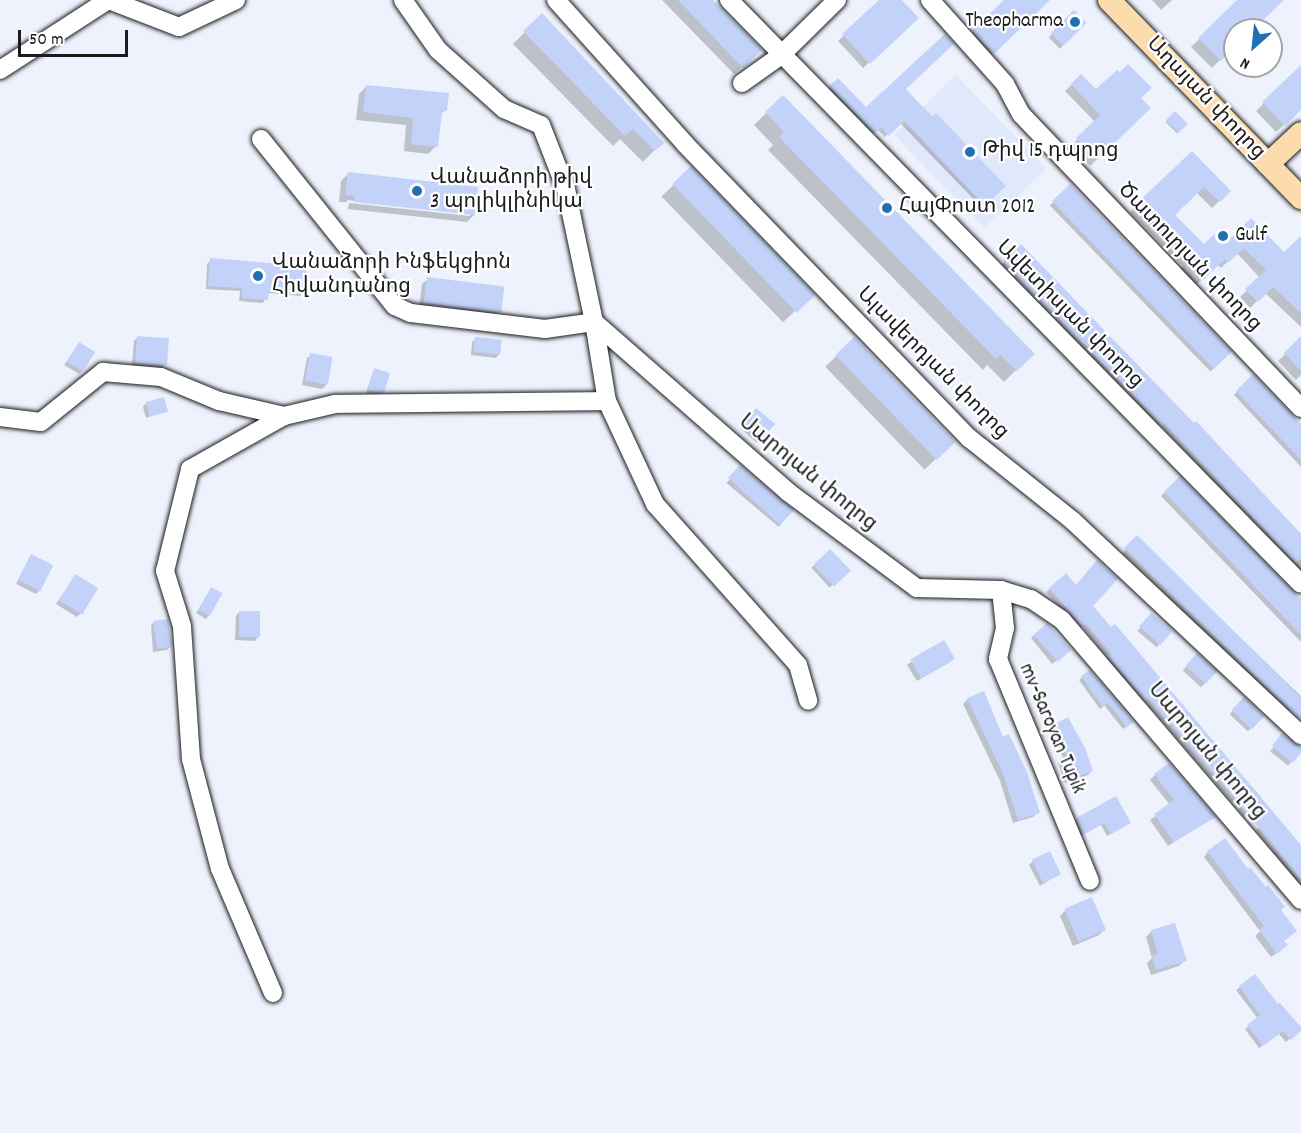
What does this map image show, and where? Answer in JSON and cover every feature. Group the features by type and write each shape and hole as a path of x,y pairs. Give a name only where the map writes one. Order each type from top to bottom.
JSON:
{"main road":[{"name":"Աղայան փողոց","path":"1109,0 1301,198"},
{"path":"1269,164 1301,133"}],"street":[{"path":"0,70 108,0 179,27 236,0"},
{"path":"403,0 438,50 504,109 541,125 566,189 594,322 607,401 655,504 798,665 808,701"},
{"name":"Ալավերդյան փողոց","path":"556,0 685,144 969,438 1073,521 1301,735"},
{"name":"Ավետիսյան փողոց","path":"729,0 780,56 1301,584"},
{"path":"742,83 780,56 837,0"},
{"name":"Ծատուրյան փողոց","path":"930,0 1005,84 1021,114 1301,408"},
{"path":"261,139 395,306 411,313 545,329 594,322"},
{"name":"Սարոյան փողոց","path":"594,322 788,492 917,588 1001,590 1031,599 1062,620 1301,900"},
{"path":"0,417 41,422 103,372 161,378 219,401 284,416"},
{"path":"273,993 220,869 191,759 182,626 165,572 190,469 284,416 335,404 607,401"},
{"name":"mv-Saroyan Tupik","path":"1001,590 1005,628 998,659 1090,881"}],"shaded area":[{"name":"Թիվ 15 դպրոց","path":"956,75 1046,169 984,228 894,135"}],"building":[{"path":"678,0 713,0 762,50 743,68"},
{"path":"879,0 902,0 919,18 870,64 842,34"},
{"path":"1004,0 1050,0 994,54 972,31"},
{"path":"1237,0 1284,0 1265,18 1223,18 1223,59 1221,61 1198,38"},
{"path":"1074,10 1087,23 1063,46 1051,33"},
{"path":"542,13 664,143 655,151 633,129 625,136 523,31"},
{"path":"945,34 954,44 906,89 932,117 936,113 1006,186 985,206 904,121 889,136 881,127 875,133 829,86 838,78 866,107"},
{"path":"1128,64 1152,88 1141,98 1151,108 1097,160 1076,138 1100,115 1071,84 1081,74 1096,89 1117,70 1120,72"},
{"path":"1301,65 1301,110 1285,126 1262,102"},
{"path":"366,85 449,93 447,111 442,111 438,147 411,144 413,118 363,112"},
{"path":"783,95 1035,354 1017,371 1000,355 996,359 779,137 784,132 765,112"},
{"path":"1175,111 1188,124 1179,133 1166,120"},
{"path":"1192,151 1231,191 1220,202 1204,187 1175,215 1204,244 1222,227 1232,237 1251,218 1284,252 1301,236 1301,313 1273,287 1258,302 1245,289 1266,270 1244,248 1228,263 1225,259 1203,280 1186,261 1189,258 1136,204"},
{"path":"691,166 815,295 797,313 672,184"},
{"name":"Վանաձորի թիվ 3 պոլիկլինիկա","path":"348,172 478,187 475,215 354,202 355,196 345,195"},
{"path":"1070,184 1232,352 1214,369 1052,201"},
{"path":"1021,244 1194,423 1196,421 1301,534 1301,558 1296,563 1164,423 1162,425 1003,260"},
{"name":"Վանաձորի Ինֆեկցիոն Հիվանդանոց","path":"210,258 307,266 305,293 269,290 268,300 242,298 242,288 208,286"},
{"path":"427,277 504,287 501,312 424,303"},
{"path":"137,336 169,338 167,365 135,363"},
{"path":"1301,336 1301,371 1284,353"},
{"path":"475,337 502,340 500,355 473,352"},
{"path":"854,337 955,442 937,460 835,355"},
{"path":"79,342 95,352 83,372 67,362"},
{"path":"310,353 333,357 328,385 305,381"},
{"path":"374,368 390,373 384,394 368,389"},
{"path":"1253,374 1301,424 1301,460 1236,391"},
{"path":"164,397 168,411 150,417 146,402"},
{"path":"756,408 775,424 762,440 743,424"},
{"path":"740,465 794,510 780,525 728,478"},
{"path":"1180,476 1301,599 1301,635 1164,492"},
{"path":"1137,535 1301,698 1301,720 1124,548"},
{"path":"830,549 851,571 834,587 813,565"},
{"path":"31,554 53,565 40,591 18,580"},
{"path":"1097,560 1118,579 1093,606 1111,627 1115,624 1301,845 1301,879 1216,776 1148,698 1145,700 1108,656 1111,654 1086,624 1082,626 1049,588 1066,573 1076,585"},
{"path":"75,574 98,588 82,614 59,601"},
{"path":"211,587 222,593 210,616 198,610"},
{"path":"239,611 260,611 260,637 239,637"},
{"path":"1151,613 1172,631 1160,645 1139,627"},
{"path":"168,619 172,647 157,649 153,621"},
{"path":"1047,623 1071,650 1058,662 1034,635"},
{"path":"944,640 955,659 921,679 910,660"},
{"path":"1197,653 1217,671 1206,684 1186,666"},
{"path":"1090,670 1134,722 1127,727 1108,703 1103,707 1081,676"},
{"path":"984,691 1003,737 1009,734 1027,772 1040,813 1018,820 1004,776 967,698"},
{"path":"1244,697 1264,716 1252,729 1231,710"},
{"path":"1068,717 1085,748 1093,771 1068,780 1061,758 1067,756 1051,726"},
{"path":"1282,733 1301,747 1301,753 1292,763 1272,746"},
{"path":"1169,763 1216,817 1174,842 1154,814 1174,800 1154,774"},
{"path":"1116,796 1131,823 1111,834 1104,823 1083,835 1076,818"},
{"path":"1225,838 1248,869 1250,867 1266,887 1268,885 1285,907 1281,910 1297,931 1284,941 1288,945 1277,954 1259,930 1264,926 1207,851"},
{"path":"1050,851 1061,875 1043,883 1032,859"},
{"path":"1092,897 1106,930 1078,942 1064,909"},
{"path":"1175,923 1187,961 1156,970 1152,956 1158,954 1151,930"},
{"path":"1255,974 1278,1004 1280,1003 1301,1027 1301,1031 1291,1040 1283,1031 1263,1046 1247,1025 1260,1015 1239,986"}],"place":[{"name":"Theopharma","path":"1075,22"},
{"name":"Թիվ 15 դպրոց","path":"970,152"},
{"name":"Վանաձորի թիվ 3 պոլիկլինիկա","path":"417,191"},
{"name":"ՀայՓոստ 2012","path":"887,208"},
{"name":"Gulf","path":"1223,236"},
{"name":"Վանաձորի Ինֆեկցիոն Հիվանդանոց","path":"258,276"}]}
